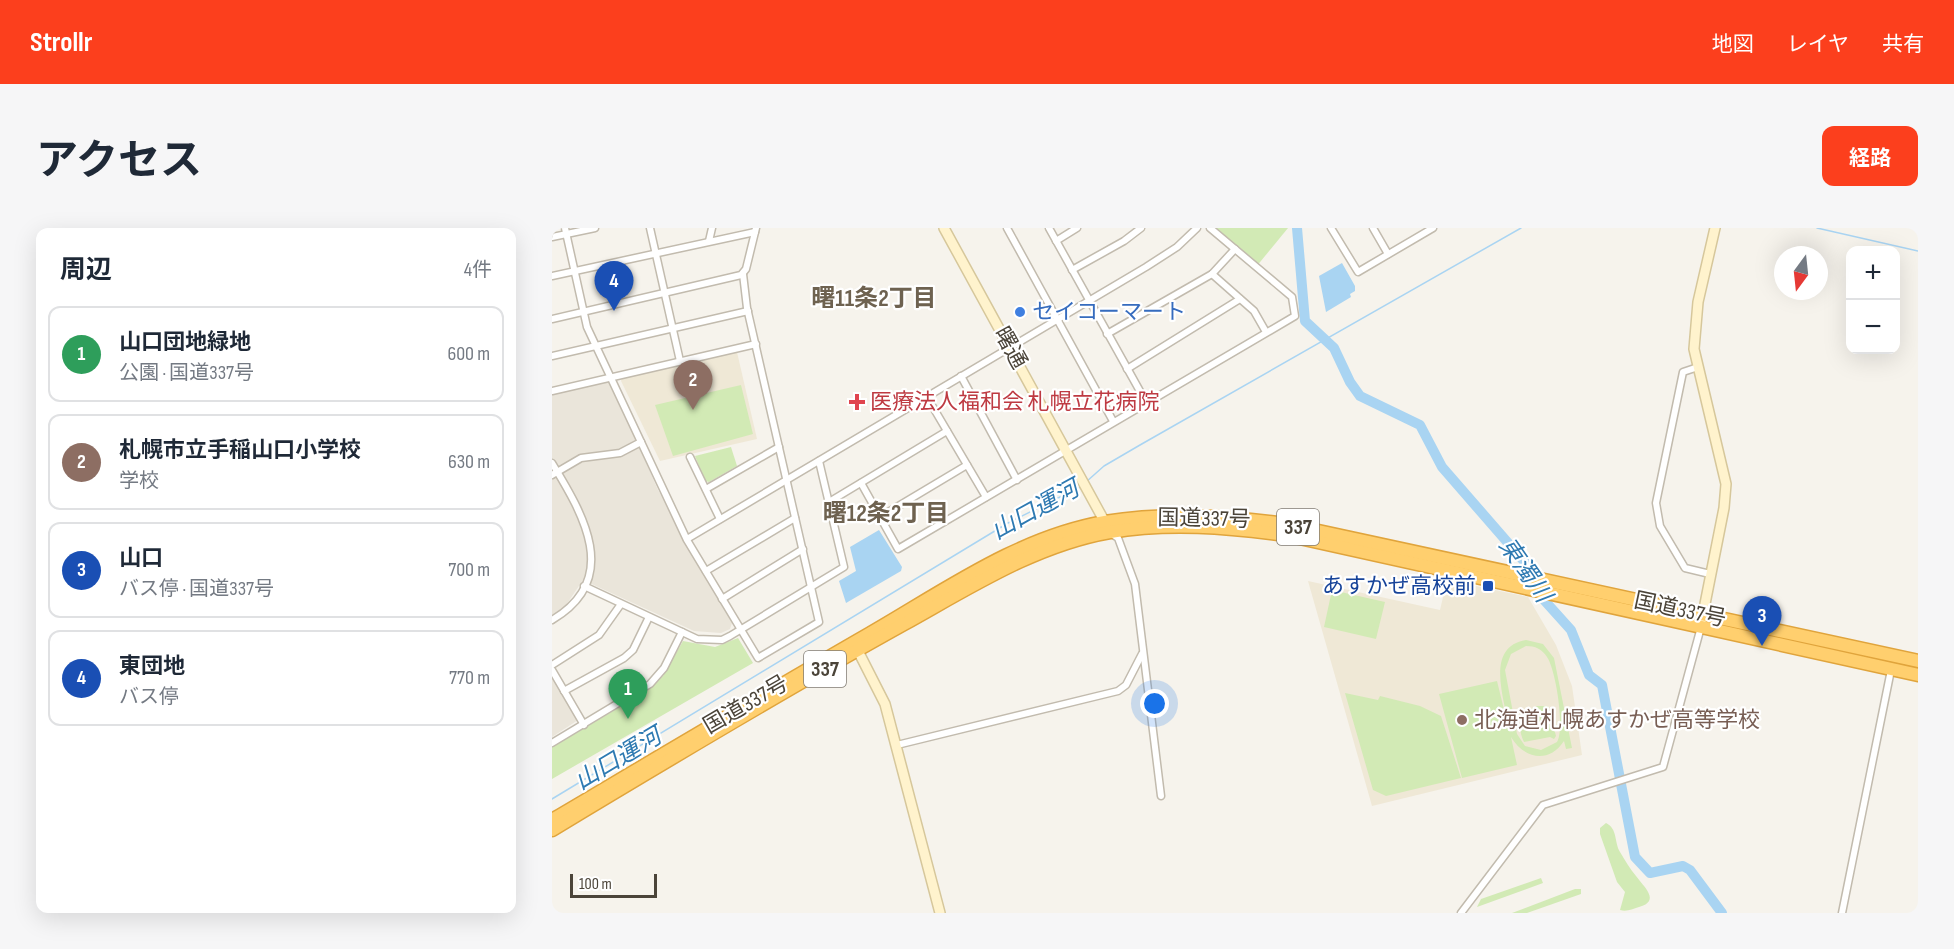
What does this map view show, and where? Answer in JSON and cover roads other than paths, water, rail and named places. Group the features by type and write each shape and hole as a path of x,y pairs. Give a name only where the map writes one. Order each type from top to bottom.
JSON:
{"highway":[{"name":"国道337号","path":"552,830 985,566 1062,533 1178,515 1230,517 1286,524 1523,581 1553,594 1918,661"},
{"name":"国道337号","path":"1523,581 1549,581 1918,675"},
{"name":"国道337号","path":"552,820 856,646"}],"street":[{"path":"552,237 566,231 595,228"},
{"path":"650,228 663,294 680,361"},
{"path":"709,241 712,228"},
{"name":"曙通","path":"944,228 1107,527"},
{"path":"1008,228 1113,422"},
{"path":"1049,228 1146,402"},
{"path":"1056,241 1077,228"},
{"path":"1072,270 1124,242 1141,228"},
{"path":"687,539 1089,301 1177,247 1197,228"},
{"path":"861,483 898,549 1295,316 1292,297 1210,228"},
{"path":"1331,228 1358,272 1433,228"},
{"path":"1373,228 1388,254"},
{"path":"1414,228 1419,236"},
{"path":"1461,913 1543,805 1663,767 1702,621 1724,508 1726,484 1694,349 1697,311 1715,228"},
{"path":"552,276 574,271 709,241 755,230 743,274 748,311 819,622 758,658 687,539 596,347 584,312 574,271 566,231"},
{"path":"1107,334 1212,274 1235,249"},
{"path":"552,319 743,274"},
{"path":"1212,274 1254,311 1266,332"},
{"path":"1127,369 1240,299"},
{"path":"552,356 748,311"},
{"path":"552,391 756,344"},
{"path":"1698,367 1683,372 1656,503 1660,526 1685,568 1710,574"},
{"path":"961,376 1017,480"},
{"path":"927,397 986,497"},
{"path":"829,502 947,431"},
{"path":"554,473 581,458 620,453 641,442"},
{"path":"706,489 779,447"},
{"path":"690,457 720,519"},
{"path":"584,586 704,641 722,640 844,567 819,461"},
{"path":"552,463 554,473 583,517 591,541 590,562 584,586 576,600 552,620"},
{"path":"880,516 967,465"},
{"path":"706,571 795,518"},
{"path":"1107,527 1118,538 1135,584 1161,796"},
{"path":"722,598 802,549"},
{"path":"552,664 599,635 621,604"},
{"path":"564,691 624,658 633,650 649,617"},
{"path":"552,743 650,684 664,668 682,632"},
{"path":"856,646 885,704 940,913"},
{"path":"897,745 1119,691 1126,685 1142,654"},
{"path":"1842,913 1894,656"},
{"path":"552,670 584,725"}],"water":[{"path":"1342,263 1355,286 1355,291 1350,294 1351,297 1326,312 1319,276"},
{"path":"879,530 902,567 901,571 846,603 839,581 856,571 850,547"}],"waterway":[{"name":"東濁川","path":"1297,228 1305,321 1334,348 1350,382 1360,396 1420,425 1442,467 1529,567 1544,600 1571,630 1589,675 1602,685 1635,857 1650,873 1683,866 1690,870 1722,913"},
{"name":"山口運河","path":"1086,482 1104,466 1521,228"},
{"name":"山口運河","path":"1817,228 1918,251"},
{"name":"山口運河","path":"552,799 1008,523 1080,487"}],"place":[{"name":"東団地","path":"614,311"},
{"name":"セイコーマート","path":"1020,312"},
{"name":"医療法人福和会 札幌立花病院","path":"857,402"},
{"name":"札幌市立手稲山口小学校","path":"693,410"},
{"name":"あすかぜ高校前","path":"1488,586"},
{"name":"山口","path":"1762,646"},
{"name":"山口団地緑地","path":"628,719"},
{"name":"北海道札幌あすかぜ高等学校","path":"1462,720"}],"district":[{"name":"曙11条2丁目","path":"874,298"},
{"name":"曙12条2丁目","path":"886,513"}]}
